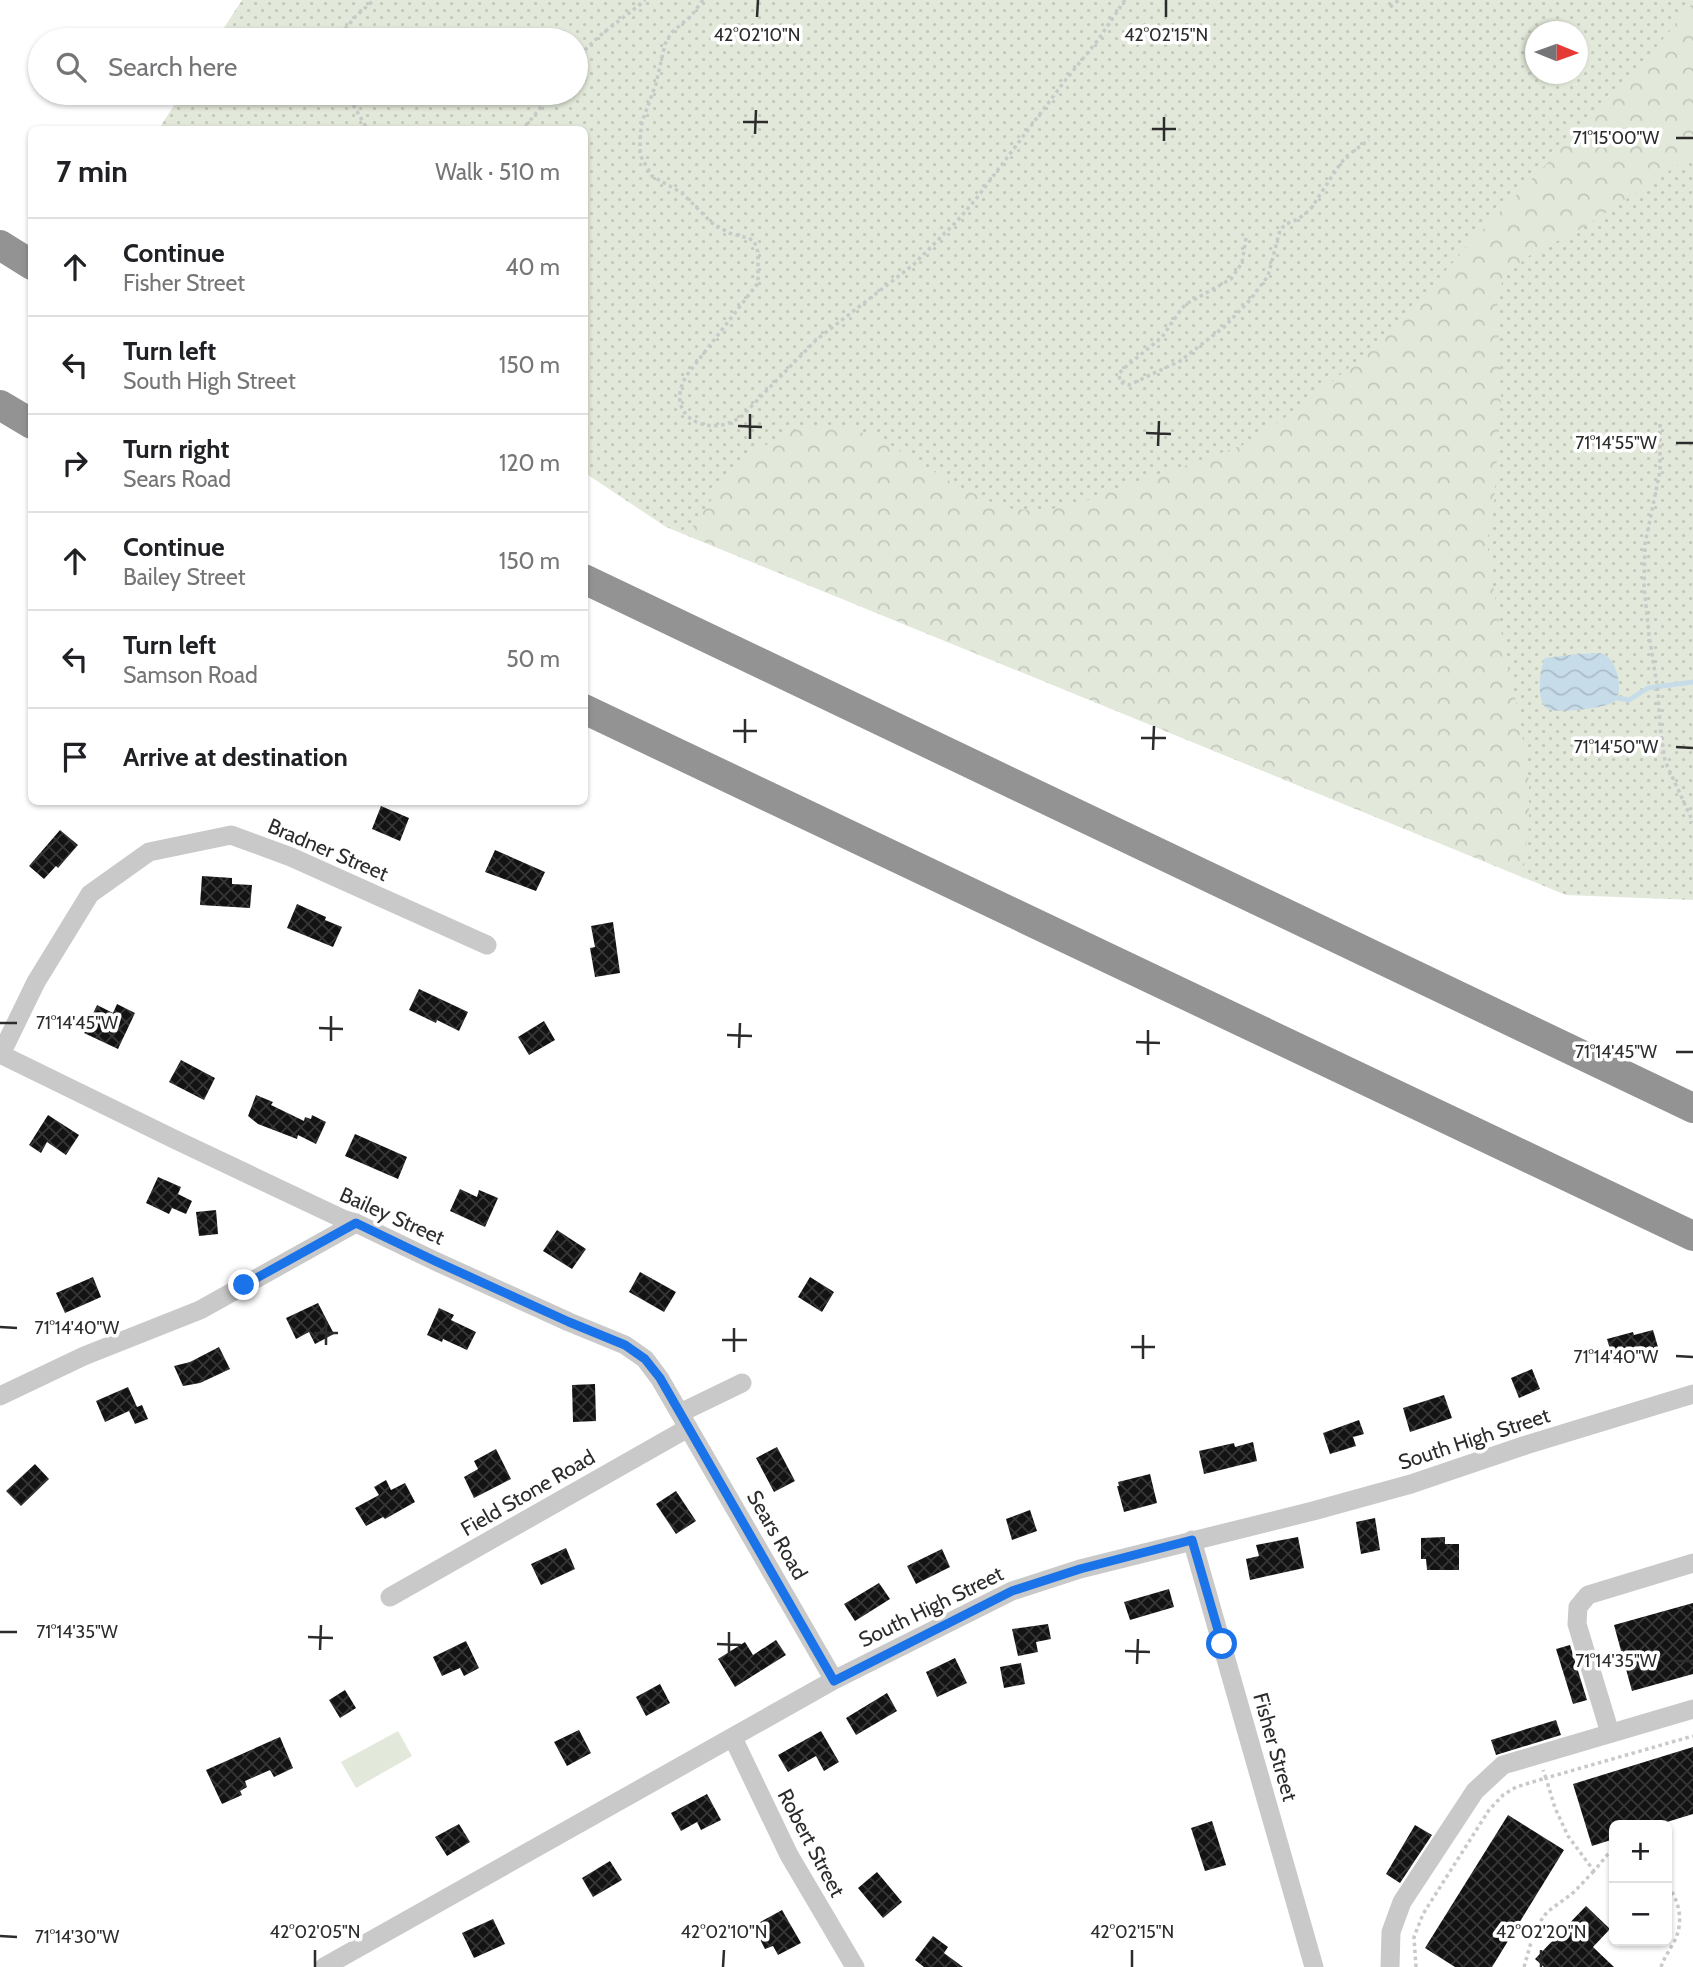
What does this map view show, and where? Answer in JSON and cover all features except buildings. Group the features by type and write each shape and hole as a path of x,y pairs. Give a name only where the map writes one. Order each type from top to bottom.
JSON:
{"highway":[{"path":"0,245 28,262"},
{"path":"0,405 28,422"},
{"path":"588,581 1693,1108"},
{"path":"588,711 1693,1236"},
{"path":"1652,1216 1693,1247"}],"street":[{"name":"Bradner Street","path":"0,1054 37,982 90,894 149,852 231,835 291,857 487,944"},
{"name":"Bailey Street","path":"0,1054 345,1220 625,1345 645,1359 660,1378 684,1421"},
{"path":"0,1396 84,1356 200,1310 356,1223"},
{"path":"684,1421 742,1383"},
{"name":"South High Street","path":"324,1967 834,1681 1012,1591 1080,1569 1411,1484 1693,1394"},
{"name":"Field Stone Road","path":"390,1597 684,1421"},
{"name":"Sears Road","path":"684,1421 834,1681"},
{"name":"Fisher Street","path":"1192,1540 1314,1967"},
{"path":"1610,1733 1577,1624 1578,1607 1588,1595 1693,1563"},
{"path":"1390,1967 1391,1932 1402,1902 1475,1791 1503,1765 1693,1709"},
{"name":"Robert Street","path":"733,1738 789,1855 855,1967"}],"path":[{"path":"346,28 374,0"},
{"path":"588,45 645,0"},
{"path":"703,0 668,36 656,84 642,122 639,145 642,160 652,176 682,193 721,229 748,238 757,247 760,267 758,283 687,375 681,388 680,404 687,416 696,422 720,426 729,425 742,416 801,354 913,265 957,221 1098,40 1125,0"},
{"path":"1390,6 1399,0"},
{"path":"353,105 366,126"},
{"path":"524,126 542,105"},
{"path":"1246,238 1242,263 1237,273 1225,284 1182,308 1162,337 1122,370 1119,374 1120,382 1129,385 1180,361 1224,327 1268,276 1280,230 1310,210 1340,164 1368,140"},
{"path":"1660,424 1660,471 1645,544 1643,574 1665,761 1693,822"},
{"path":"1416,1967 1414,1937 1423,1914 1489,1810 1503,1795 1516,1787 1693,1736"},
{"path":"1538,1754 1555,1808 1568,1836 1594,1871"},
{"path":"1524,1967 1534,1932 1547,1912 1573,1893 1609,1853"},
{"path":"1672,1891 1680,1916 1672,1946"},
{"path":"1661,1967 1672,1946"}],"green space":[{"path":"242,0 1693,0 1693,900 1566,895 666,527 588,475 588,126 161,126 174,105 588,105 588,28 224,28"},
{"path":"1693,3 1693,155 1586,226 1527,257 1503,279 1497,299 1501,396 1488,557 1519,714 1529,782 1529,826 1521,876 687,535 721,486 752,454 785,433 809,426 838,425 878,438 958,486 1004,508 1040,511 1074,505 1243,445 1304,405 1387,336 1472,241 1638,69"},
{"path":"398,1731 412,1756 356,1788 341,1762"}],"water":[{"path":"1600,653 1609,658 1616,669 1619,694 1616,700 1595,708 1572,710 1553,710 1544,706 1540,685 1545,658"}],"waterway":[{"path":"1617,698 1629,700 1648,688 1693,682"}],"route":[{"path":"244,1285 356,1223 569,1322 625,1345 645,1359 660,1378 834,1681 1012,1591 1080,1569 1192,1540 1222,1644"}]}
